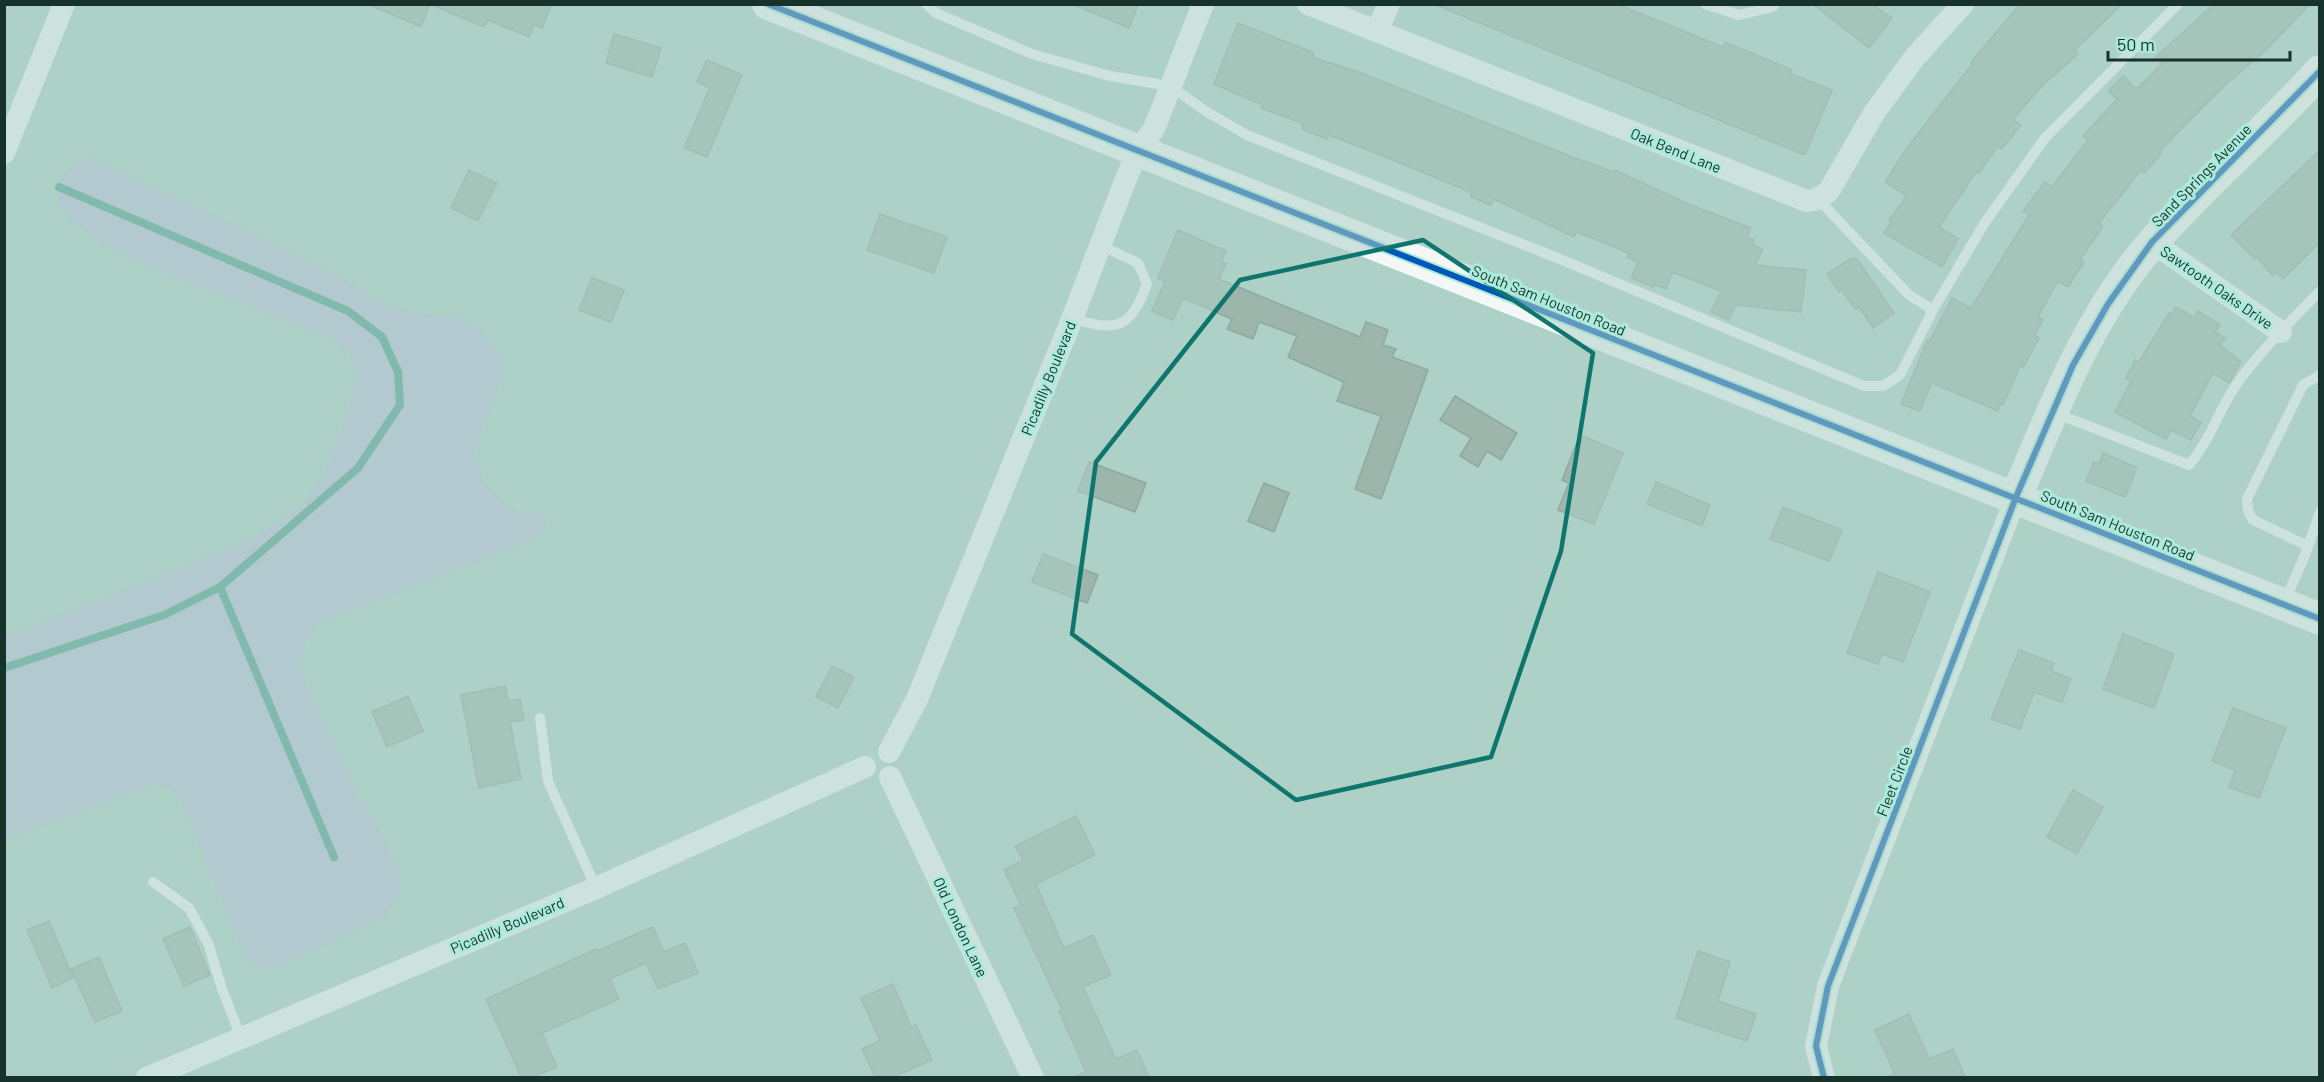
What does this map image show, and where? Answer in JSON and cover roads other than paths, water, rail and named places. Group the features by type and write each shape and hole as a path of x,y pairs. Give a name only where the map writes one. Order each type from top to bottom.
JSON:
{"street":[{"path":"4,153 64,4"},
{"name":"South Sam Houston Road","path":"768,4 2319,619"},
{"name":"Picadilly Boulevard","path":"890,752 917,699 1072,319 1099,245 1138,151 1154,129 1203,4"},
{"name":"Oak Bend Lane","path":"1308,4 1794,198 1807,201 1818,199"},
{"path":"1377,31 1389,4"},
{"path":"1818,199 1829,191 1874,113 1915,57 1963,4"},
{"name":"Sand Springs Avenue","path":"2016,497 2073,365 2108,304 2152,242 2319,71"},
{"name":"Sawtooth Oaks Drive","path":"2152,242 2281,332"},
{"name":"Fleet Circle","path":"1824,1077 1816,1046 1828,986 2016,497"},
{"path":"874,750 890,752 896,764 890,777 875,779 865,767 867,757 874,750"},
{"name":"Picadilly Boulevard","path":"147,1077 596,888 865,767"},
{"name":"Old London Lane","path":"890,777 1033,1077"}],"lane":[{"path":"926,4 936,13 1032,54 1110,76 1170,86 1207,112 1247,135 1555,257 1864,386 1883,386 1900,375 1933,310 1984,224 2045,138 2178,4"},
{"path":"1706,4 1739,15 1773,7 1775,4"},
{"path":"1818,199 1909,295 1933,310"},
{"path":"1072,319 1108,328 1117,325 1140,303 1147,284 1138,263 1099,245"},
{"path":"2052,412 2189,465 2203,449 2232,392 2281,332 2319,291"},
{"path":"2313,540 2253,520 2248,511 2247,499 2303,385 2319,375"},
{"path":"2284,604 2313,540 2319,512"},
{"path":"540,718 548,781 596,888"},
{"path":"153,882 189,908 208,943 222,989 241,1038"}],"waterway":[{"path":"59,187 348,311 382,337 398,372 400,405 358,468 220,587"},
{"path":"4,668 164,615 220,587 334,857"}]}
